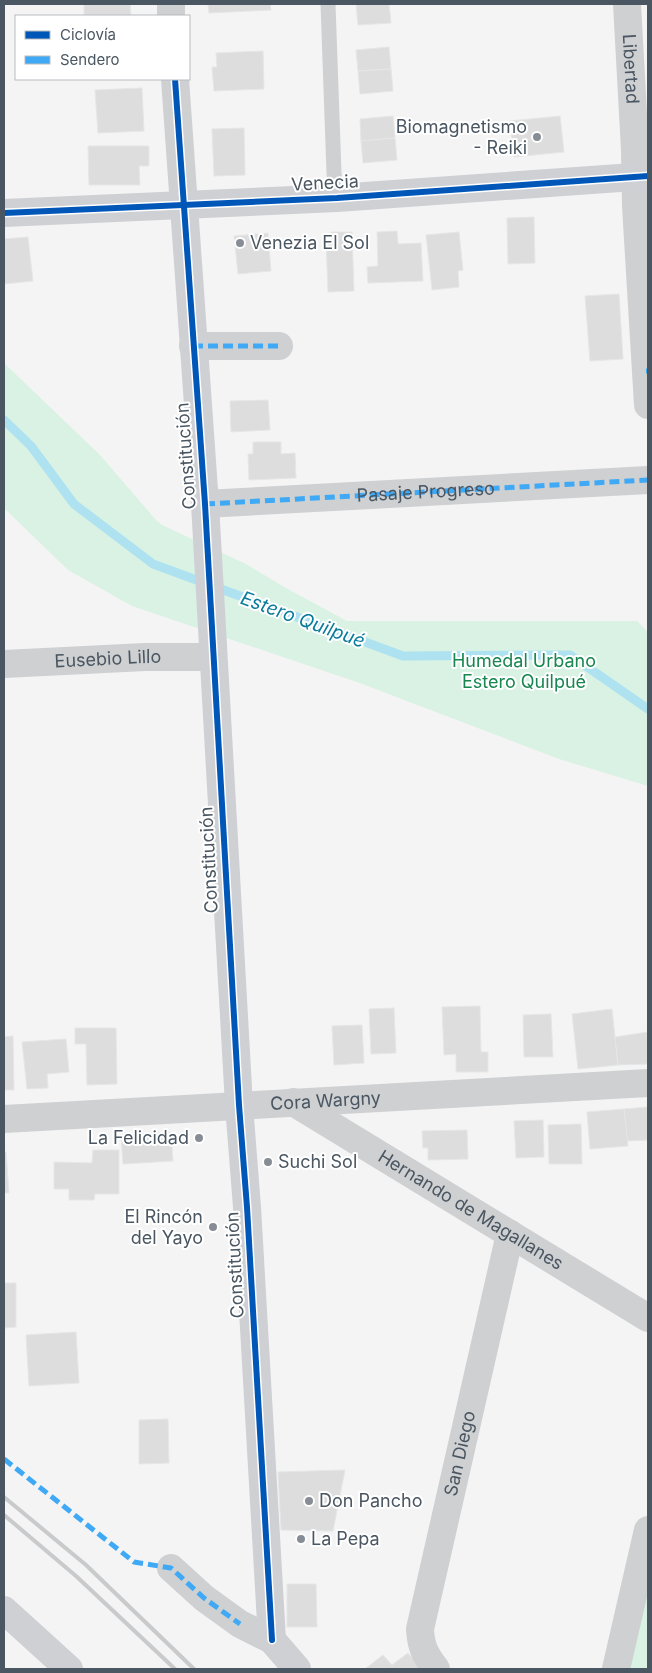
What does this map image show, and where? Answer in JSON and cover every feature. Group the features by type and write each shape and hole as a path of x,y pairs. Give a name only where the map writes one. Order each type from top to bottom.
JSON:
{"street":[{"name":"Libertad","path":"627,4 642,177 648,405"},
{"name":"Constitución","path":"176,80 207,547 272,1640"},
{"name":"Venecia","path":"4,213 337,198 642,177"},
{"path":"194,346 279,346"},
{"name":"Pasaje Progreso","path":"204,504 648,480"},
{"name":"Eusebio Lillo","path":"4,664 145,657 212,647"},
{"name":"Cora Wargny","path":"4,1119 648,1083"},
{"name":"Hernando de Magallanes","path":"293,1102 648,1318"},
{"name":"San Diego","path":"436,1669 421,1646 420,1629 510,1234"},
{"path":"616,1669 644,1572 648,1530"},
{"path":"171,1568 204,1598 240,1624 272,1640 297,1669"},
{"path":"4,1610 69,1669"}],"lane":[{"path":"328,4 334,173 337,198"}],"green space":[{"name":"Humedal Urbano Estero Quilpué","path":"4,363 100,455 162,525 246,564 347,621 637,621 648,632 648,786 559,759 357,682 132,606 68,570 4,508"},
{"path":"647,1593 648,1669 629,1669"}],"building":[{"path":"84,4 130,4 131,15 84,15"},
{"path":"208,4 270,4 271,10 209,13"},
{"path":"356,4 389,4 391,23 358,25"},
{"path":"389,47 391,69 358,71 356,50"},
{"path":"263,51 264,89 214,91 212,67 217,67 216,53"},
{"path":"391,69 393,91 360,94 358,71"},
{"path":"142,88 144,131 98,133 95,90"},
{"path":"393,116 395,138 361,141 360,119"},
{"name":"Biomagnetismo - Reiki","path":"560,116 564,152 514,157 510,121"},
{"path":"244,128 245,175 214,176 212,129"},
{"path":"395,138 397,160 363,163 361,141"},
{"path":"88,146 149,146 149,166 139,166 140,185 89,185"},
{"path":"534,217 535,263 508,264 507,218"},
{"path":"397,231 398,244 421,243 423,281 368,283 367,267 378,266 377,232"},
{"path":"331,232 352,232 354,291 328,292 326,241 331,241"},
{"path":"459,232 463,270 458,271 459,287 432,290 426,235"},
{"path":"268,233 271,271 238,274 234,236"},
{"path":"28,237 33,281 4,284 4,239"},
{"path":"619,294 623,359 590,361 585,296"},
{"path":"268,400 270,430 231,432 230,401"},
{"path":"253,442 281,442 281,454 295,453 296,478 249,480 248,454 253,454"},
{"path":"480,1006 481,1052 488,1052 488,1072 456,1072 456,1054 444,1055 442,1007"},
{"path":"394,1008 396,1053 371,1054 369,1009"},
{"path":"612,1009 618,1065 578,1069 572,1014"},
{"path":"551,1014 553,1057 524,1057 523,1015"},
{"path":"362,1025 364,1063 334,1065 332,1026"},
{"path":"75,1028 116,1028 117,1084 87,1085 86,1044 75,1044"},
{"path":"648,1032 648,1064 618,1065 615,1037"},
{"path":"13,1036 14,1090 4,1090 4,1037"},
{"path":"66,1039 69,1072 47,1074 48,1088 27,1089 22,1042"},
{"path":"648,1107 648,1140 627,1141 624,1109"},
{"path":"624,1109 628,1146 590,1149 587,1112"},
{"path":"543,1120 544,1157 516,1158 514,1121"},
{"path":"581,1124 582,1164 549,1164 548,1125"},
{"path":"467,1130 468,1159 428,1160 428,1148 423,1148 422,1131"},
{"path":"171,1132 173,1161 123,1164 121,1135"},
{"path":"93,1150 119,1150 119,1194 95,1194 94,1200 69,1200 69,1189 54,1189 54,1162 92,1163"},
{"path":"4,1152 6,1152 9,1193 4,1193"},
{"path":"4,1283 16,1283 16,1327 4,1328"},
{"path":"76,1332 79,1383 29,1386 26,1335"},
{"path":"168,1419 169,1463 139,1464 139,1420"},
{"name":"Don Pancho","path":"345,1470 333,1531 281,1530 278,1472"},
{"path":"287,1584 316,1584 317,1627 287,1627"},
{"path":"408,1653 421,1669 365,1669 383,1655 392,1665"}],"waterway":[{"name":"Estero Quilpué","path":"4,420 31,446 74,504 153,564 403,656 570,655 648,709"}],"railway":[{"path":"4,1497 86,1565 194,1669"},
{"path":"4,1515 76,1576 175,1669"}],"marked path":[{"path":"193,346 279,346"},
{"path":"205,504 648,480"},
{"path":"4,1459 134,1562 171,1568 204,1598 240,1624"}],"cycle path":[{"path":"175,80 205,504 272,1640"},
{"path":"4,213 337,198 648,176"}],"place":[{"name":"Biomagnetismo - Reiki","path":"537,137"},
{"name":"Venezia El Sol","path":"240,243"},
{"name":"La Felicidad","path":"199,1138"},
{"name":"Suchi Sol","path":"268,1162"},
{"name":"El Rincón del Yayo","path":"213,1227"},
{"name":"Don Pancho","path":"309,1501"},
{"name":"La Pepa","path":"301,1539"}]}
